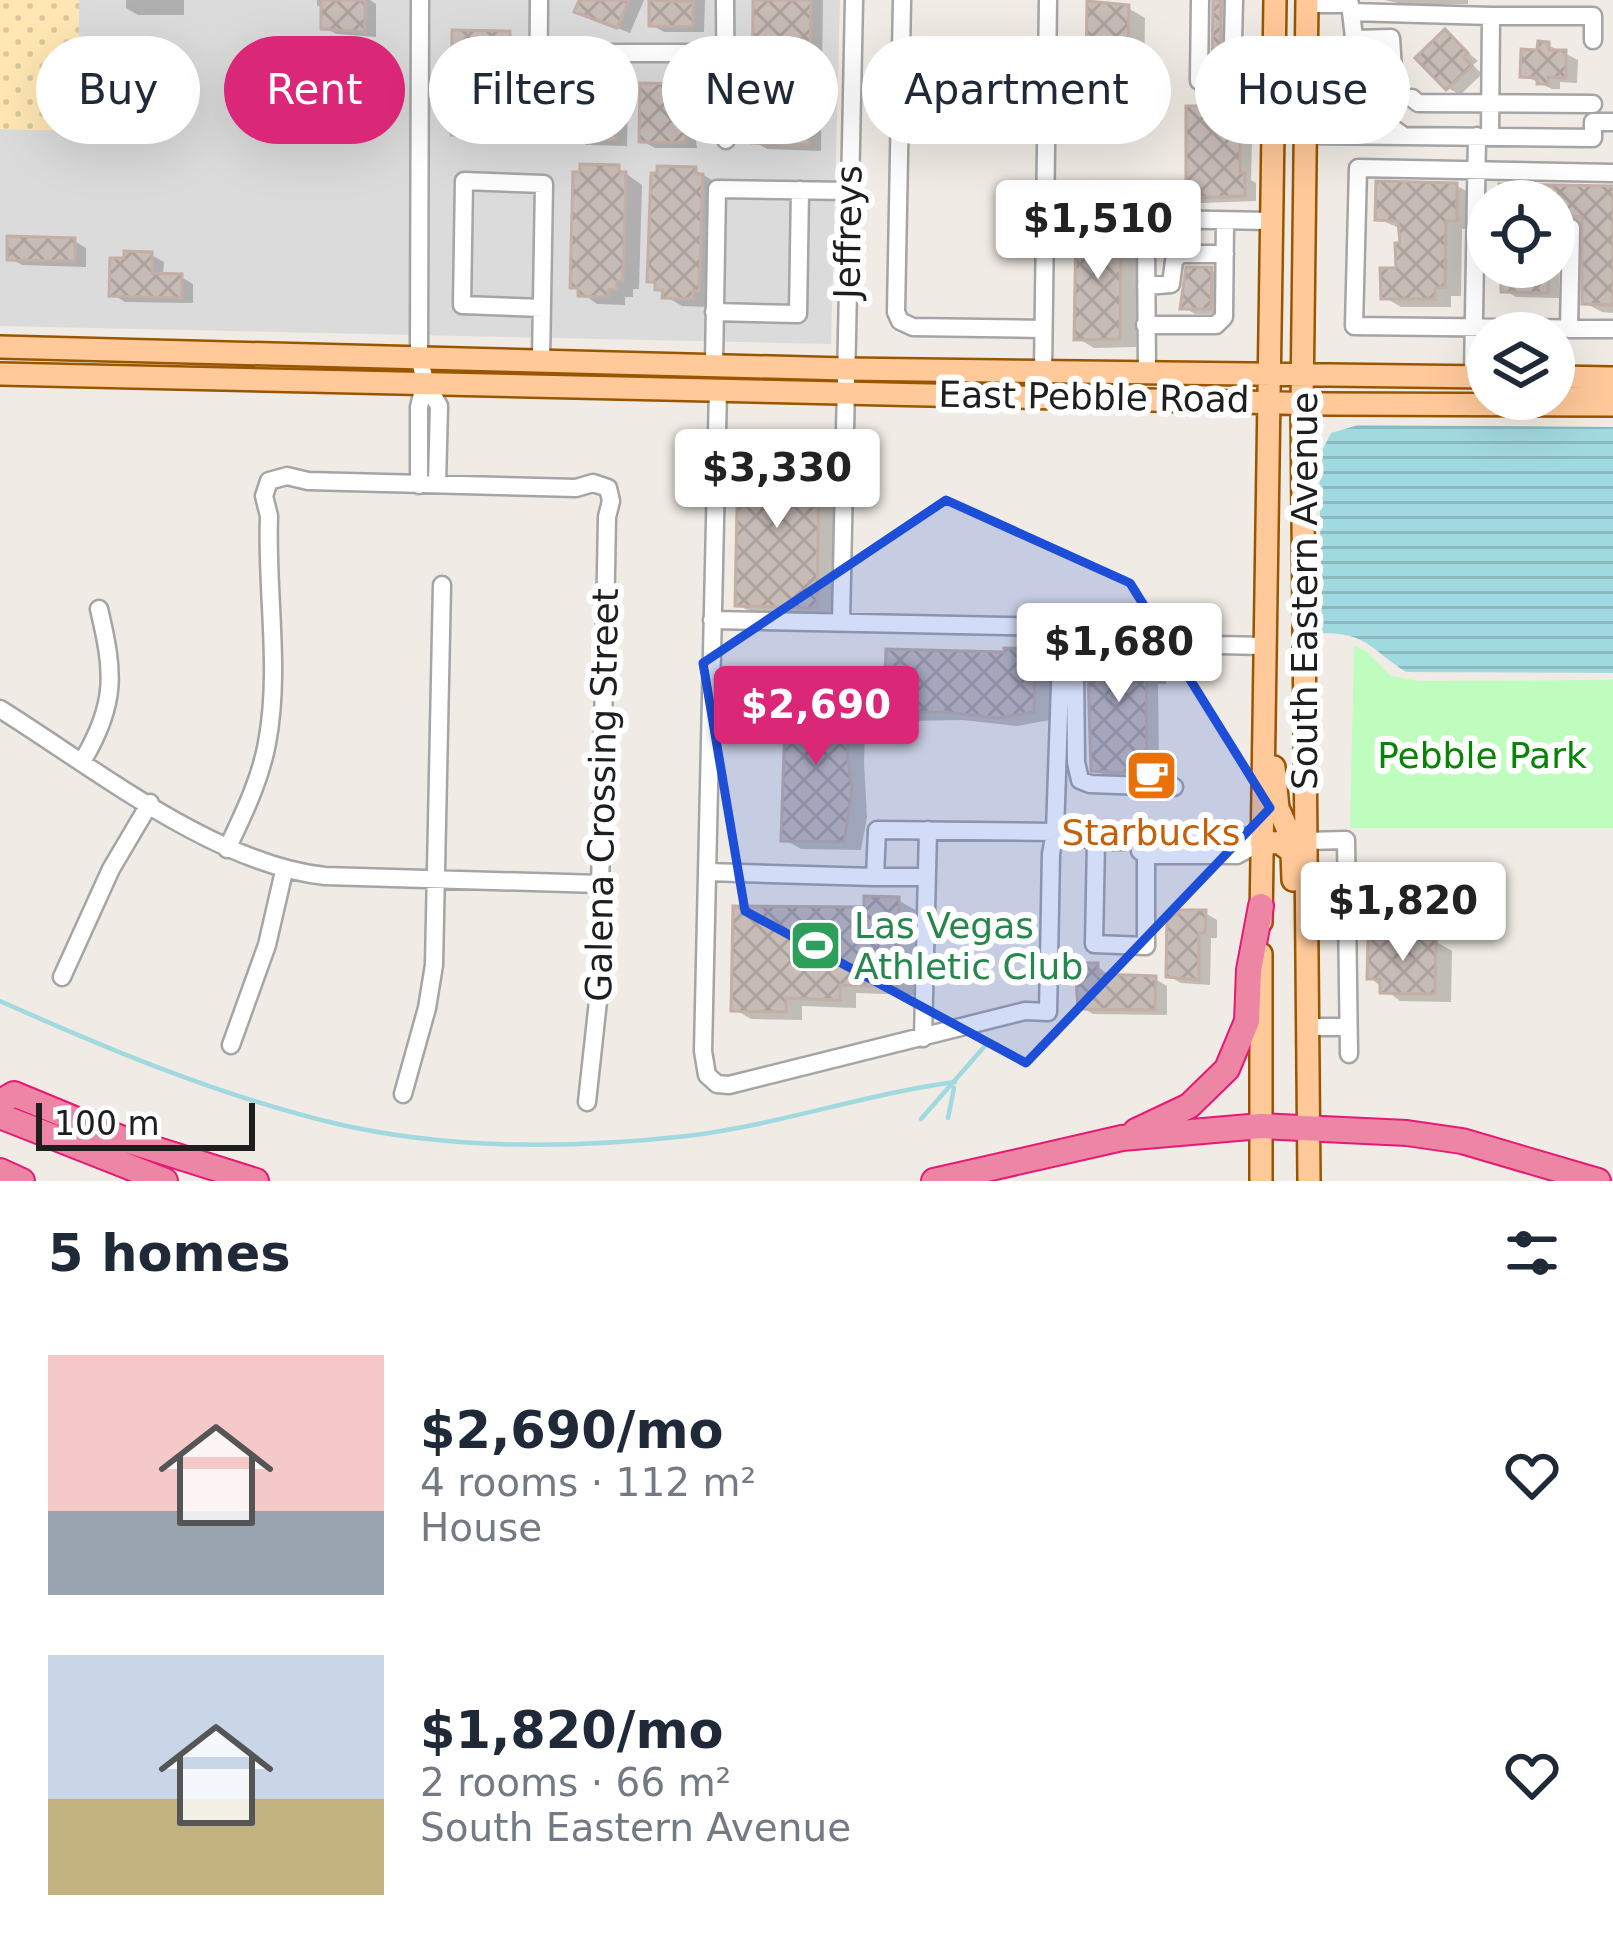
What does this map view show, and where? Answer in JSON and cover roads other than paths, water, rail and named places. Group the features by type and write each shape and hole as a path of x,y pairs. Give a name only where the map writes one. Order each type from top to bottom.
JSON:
{"highway":[{"path":"1122,1138 1189,1106 1227,1069 1247,1021 1249,970 1261,906"},
{"path":"0,1102 14,1094 123,1139 256,1181"},
{"path":"0,1116 165,1181"},
{"path":"934,1181 1122,1138 1261,1126 1407,1133 1462,1141 1598,1181"},
{"path":"0,1171 22,1181"}],"main road":[{"name":"South Eastern Avenue","path":"1275,0 1275,36"},
{"name":"South Eastern Avenue","path":"1307,2 1307,36"},
{"name":"South Eastern Avenue","path":"1261,1181 1261,842 1273,144"},
{"name":"South Eastern Avenue","path":"1307,144 1302,403 1309,1181"},
{"name":"East Pebble Road","path":"0,347 845,369 1467,377"},
{"name":"East Pebble Road","path":"0,374 1467,404"},
{"path":"1575,377 1613,377"},
{"path":"1575,397 1613,388"},
{"name":"East Pebble Road","path":"1575,405 1613,405"},
{"path":"1263,714 1277,808 1290,836 1306,842"},
{"path":"1261,842 1280,843 1292,852 1296,948 1300,960 1309,964"}],"street":[{"path":"227,850 261,770 271,716 273,650 264,496 269,481 287,476 308,481 428,484 419,407 425,381 418,357 420,0"},
{"path":"538,36 539,0"},
{"path":"725,0 725,36"},
{"name":"Jeffreys","path":"841,622 854,0"},
{"path":"902,0 896,311 900,322 913,327 1043,328"},
{"path":"1042,372 1048,0"},
{"path":"1199,36 1200,0"},
{"path":"1233,36 1234,0"},
{"path":"1307,2 1358,8 1593,8 1593,40"},
{"path":"1477,180 1498,10"},
{"path":"1410,105 1412,98 1418,103 1592,104"},
{"path":"1410,134 1593,138 1593,122 1613,122"},
{"path":"1467,328 1354,326 1358,168 1613,173"},
{"path":"542,308 462,305 464,181 544,184 542,360"},
{"path":"714,364 717,189 849,191"},
{"path":"714,313 798,314 800,190"},
{"path":"1138,206 1149,207 1158,220 1156,230 1146,237 1128,230 1128,212 1138,206"},
{"path":"1158,220 1271,221"},
{"path":"1145,325 1216,326 1224,317 1225,221"},
{"path":"1146,237 1147,374"},
{"path":"1146,286 1171,284 1174,261 1180,254 1225,254"},
{"path":"1575,329 1613,329"},
{"path":"718,389 704,1065 707,1076 717,1084 729,1085 1025,1011 1048,1012 1062,626"},
{"name":"Galena Crossing Street","path":"428,484 576,488 593,483 608,488 598,1000 587,1102"},
{"path":"403,1094 431,988 442,585"},
{"path":"83,760 102,728 110,699 110,655 99,609"},
{"path":"712,620 1199,630 1218,645 1265,646"},
{"path":"1061,652 1075,665 1080,780 1174,787"},
{"path":"3,717 83,760 227,850 284,871 601,884"},
{"path":"62,977 111,869 150,803"},
{"path":"875,877 877,830 1055,832 1124,842 1146,833 1236,834 1261,842"},
{"path":"922,1038 928,830"},
{"path":"1306,842 1346,840 1349,1054"},
{"path":"1096,841 1094,944 1146,946 1146,855"},
{"path":"1124,842 1146,855 1237,855 1261,842"},
{"path":"231,1046 266,945 284,871"},
{"path":"707,872 927,877"},
{"path":"1310,1028 1348,1028"}],"water":[{"path":"1358,425 1613,427 1613,673 1406,672 1360,640 1322,633 1319,457 1331,433"}],"waterway":[{"path":"0,1001 242,1097 369,1131 459,1142 551,1145 687,1136 955,1082"},
{"path":"921,1119 984,1047"},
{"path":"948,1118 954,1088"}],"place":[{"name":"Starbucks","path":"1151,776"},
{"name":"Las Vegas Athletic Club","path":"815,946"}],"park label":[{"name":"Pebble Park","path":"1482,755"}]}
